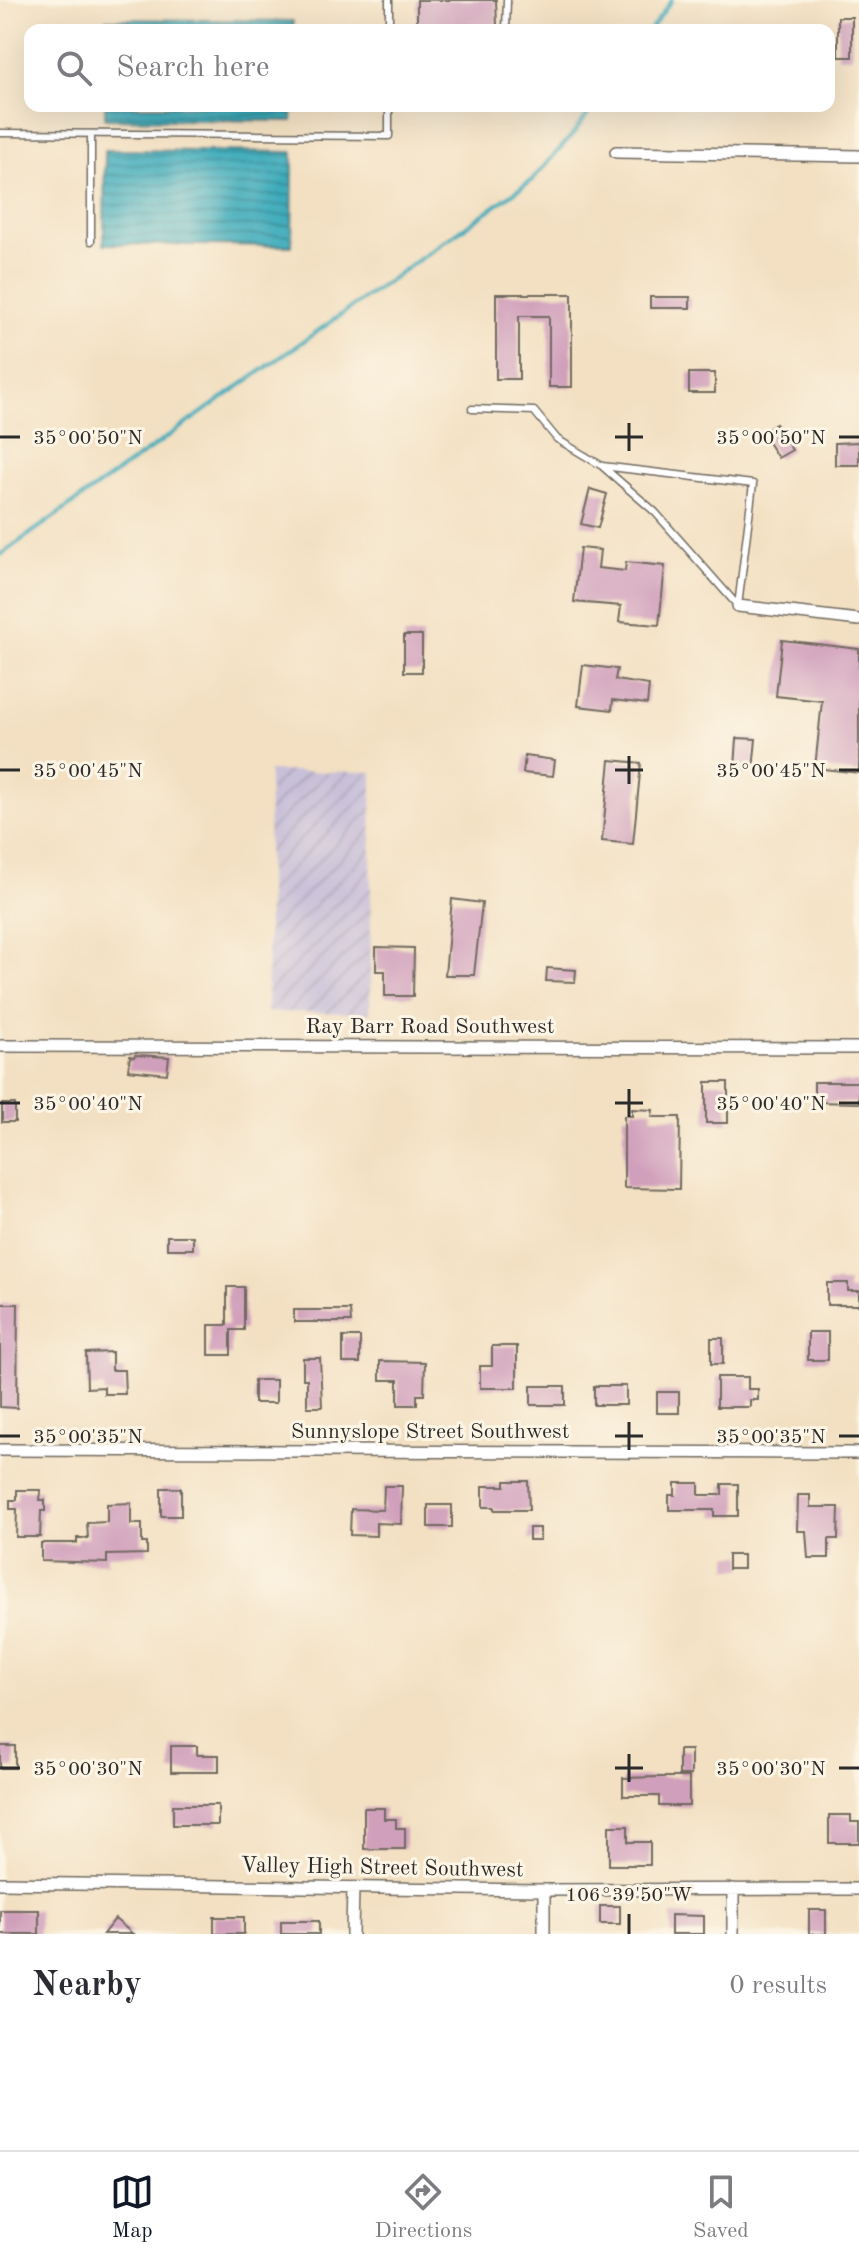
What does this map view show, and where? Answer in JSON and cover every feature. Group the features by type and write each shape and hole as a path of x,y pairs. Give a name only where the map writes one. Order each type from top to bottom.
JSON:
{"street":[{"path":"616,152 859,156"},
{"path":"738,606 859,620"},
{"name":"Ray Barr Road Southwest","path":"0,1046 859,1048"},
{"name":"Sunnyslope Street Southwest","path":"0,1450 859,1453"},
{"name":"Valley High Street Southwest","path":"0,1883 544,1890 859,1889"},
{"path":"352,1934 353,1888"},
{"path":"733,1889 733,1934"},
{"path":"544,1890 544,1934"}],"lane":[{"path":"389,0 389,24"},
{"path":"506,24 507,0"},
{"path":"0,133 389,136 389,112"},
{"path":"91,134 91,241"},
{"path":"472,409 534,411 557,439 602,466 655,512 738,606"},
{"path":"602,466 753,484 738,606"}],"shaded area":[{"path":"269,771 372,772 370,1013 267,1012"}],"water":[{"path":"106,19 293,21 293,24 106,24"},
{"path":"105,112 293,112 292,121 105,119"},
{"path":"105,150 293,152 292,246 104,244"}],"building":[{"path":"417,0 496,0 497,24 417,24"},
{"path":"838,17 852,17 852,57 838,57"},
{"path":"496,294 572,294 572,387 549,387 549,316 519,316 519,379 496,379"},
{"path":"650,297 690,297 690,308 650,308"},
{"path":"689,373 715,373 715,393 689,393"},
{"path":"776,424 792,450 778,458 762,433"},
{"path":"859,442 859,465 835,465 835,443"},
{"path":"590,489 607,494 598,528 581,524"},
{"path":"580,548 600,550 598,568 625,571 626,562 665,566 659,625 619,622 621,606 574,602"},
{"path":"404,635 422,635 422,672 404,672"},
{"path":"782,640 859,649 859,773 815,768 822,701 776,696"},
{"path":"583,665 617,669 615,680 649,685 647,704 613,700 612,710 578,706"},
{"path":"737,738 756,739 753,770 735,768"},
{"path":"525,756 555,760 553,776 523,773"},
{"path":"610,760 641,763 633,844 602,841"},
{"path":"452,899 482,903 474,975 445,975"},
{"path":"376,947 414,948 413,996 385,996 385,971 376,971"},
{"path":"547,968 576,970 575,982 546,981"},
{"path":"130,1056 169,1057 167,1074 128,1070"},
{"path":"706,1082 728,1082 728,1123 706,1123"},
{"path":"814,1082 859,1082 859,1103 814,1102"},
{"path":"2,1104 15,1104 15,1122 2,1122"},
{"path":"632,1109 653,1110 652,1117 680,1117 679,1189 624,1188 624,1116 632,1116"},
{"path":"167,1236 193,1236 193,1249 167,1249"},
{"path":"827,1283 848,1283 848,1291 859,1291 859,1305 827,1305"},
{"path":"227,1287 244,1287 244,1330 231,1330 231,1355 209,1355 209,1325 227,1325"},
{"path":"0,1304 18,1304 17,1408 0,1407"},
{"path":"294,1310 350,1310 351,1322 294,1322"},
{"path":"808,1332 828,1332 828,1360 808,1360"},
{"path":"343,1337 360,1337 360,1363 343,1363"},
{"path":"711,1338 723,1338 723,1364 711,1364"},
{"path":"492,1346 517,1346 517,1388 480,1388 480,1366 492,1366"},
{"path":"112,1352 112,1370 124,1370 125,1394 104,1394 104,1387 87,1388 86,1353"},
{"path":"303,1358 320,1358 322,1407 307,1407"},
{"path":"380,1361 425,1362 424,1395 417,1395 417,1405 398,1405 398,1380 380,1380"},
{"path":"717,1377 748,1377 748,1389 758,1389 758,1400 750,1400 750,1407 717,1407"},
{"path":"254,1380 276,1380 276,1403 254,1403"},
{"path":"531,1386 565,1386 565,1405 531,1405"},
{"path":"594,1386 626,1386 626,1405 594,1405"},
{"path":"657,1392 679,1392 679,1413 657,1413"},
{"path":"505,1481 528,1481 529,1510 483,1507 483,1486 505,1486"},
{"path":"675,1483 699,1483 699,1495 722,1495 722,1484 738,1484 738,1516 714,1516 714,1510 669,1510 669,1495 675,1495"},
{"path":"384,1486 402,1486 401,1524 376,1523 376,1536 350,1535 351,1509 383,1510"},
{"path":"161,1488 181,1488 181,1516 161,1516"},
{"path":"17,1490 41,1490 40,1500 45,1500 45,1511 41,1511 40,1537 16,1537 17,1509 10,1509 10,1500 17,1500"},
{"path":"798,1495 810,1495 810,1507 839,1507 838,1539 829,1539 829,1558 808,1558 806,1531 797,1531"},
{"path":"131,1503 131,1524 142,1524 142,1543 147,1543 147,1554 107,1555 107,1563 41,1561 41,1543 77,1543 77,1538 88,1538 87,1523 107,1522 107,1504"},
{"path":"428,1505 452,1505 452,1527 428,1527"},
{"path":"529,1528 540,1528 540,1540 529,1540"},
{"path":"728,1555 743,1555 743,1569 728,1569"},
{"path":"0,1746 15,1746 15,1768 0,1768"},
{"path":"171,1746 197,1746 197,1755 219,1755 219,1772 171,1772"},
{"path":"679,1750 691,1750 691,1775 679,1775"},
{"path":"689,1777 689,1806 659,1806 659,1796 623,1796 623,1778"},
{"path":"173,1805 218,1805 218,1825 173,1825"},
{"path":"364,1808 384,1808 384,1819 396,1819 396,1828 405,1828 405,1849 364,1849"},
{"path":"829,1815 851,1815 851,1822 859,1822 859,1843 829,1843"},
{"path":"609,1826 628,1826 628,1842 650,1842 650,1865 609,1865"},
{"path":"600,1906 620,1906 620,1924 600,1924"},
{"path":"0,1910 39,1910 39,1934 0,1934"},
{"path":"809,1910 826,1910 826,1934 809,1934"},
{"path":"671,1915 704,1916 704,1934 671,1934"},
{"path":"214,1917 244,1917 244,1934 214,1934"},
{"path":"115,1919 133,1934 103,1934"},
{"path":"281,1921 319,1921 319,1934 281,1934"}],"waterway":[{"path":"654,24 672,0"},
{"path":"0,555 532,180 589,112"}]}
